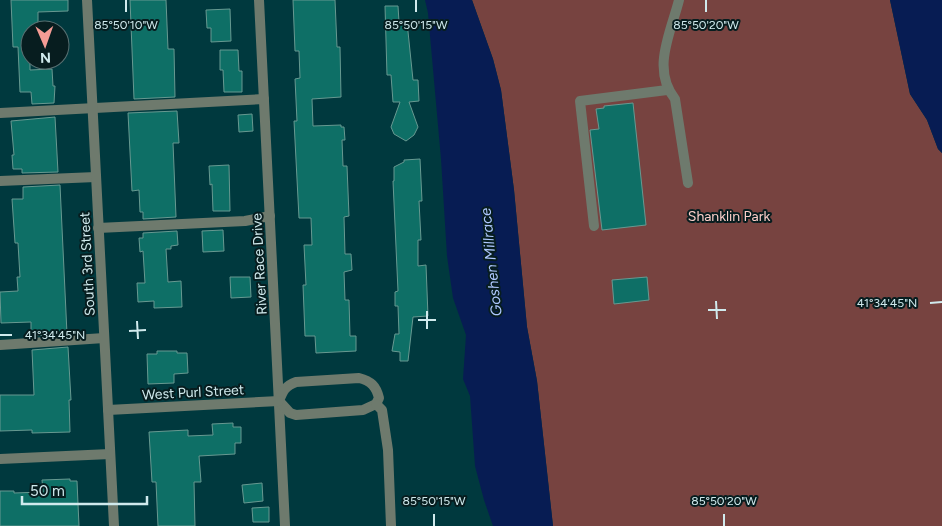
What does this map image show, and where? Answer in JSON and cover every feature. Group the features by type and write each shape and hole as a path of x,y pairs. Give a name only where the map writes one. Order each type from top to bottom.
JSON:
{"street":[{"name":"South 3rd Street","path":"87,0 114,526"},
{"name":"River Race Drive","path":"259,0 285,526"},
{"path":"680,0 663,56 667,90 675,99 688,183"},
{"path":"594,226 580,102 667,90"},
{"path":"0,113 264,99"},
{"path":"0,181 96,176"},
{"path":"98,228 245,220 270,216"},
{"path":"0,345 104,338"},
{"path":"359,378 369,380 374,385 379,398 376,404 363,410 296,415 290,413 279,401 288,384 359,378"},
{"name":"West Purl Street","path":"108,410 279,401"},
{"path":"376,404 382,410 386,434 391,526"},
{"path":"0,459 110,454"}],"green space":[{"name":"Shanklin Park","path":"472,0 890,0 910,94 927,120 938,149 942,153 942,526 553,526 537,381 527,327 514,190 501,90 493,59"}],"water":[{"name":"Goshen Millrace","path":"425,0 472,0 493,59 501,90 514,190 527,327 537,381 553,526 493,526 475,466 470,396 463,379 466,335 453,298 447,256 441,159 428,13"},
{"path":"890,0 942,0 942,153 938,149 927,120 910,94"}],"building":[{"path":"11,0 68,0 68,11 38,12 38,20 20,20 20,70 52,70 53,86 55,86 54,103 32,104 31,92 20,92 18,47 13,47"},
{"path":"130,0 166,0 168,49 174,49 175,97 134,99"},
{"path":"293,0 335,0 337,47 340,47 341,97 312,99 313,126 341,125 341,127 344,127 345,140 342,140 343,166 347,166 349,216 344,217 345,254 351,254 352,270 344,272 345,300 349,300 350,336 356,336 356,351 316,353 315,336 305,336 303,285 306,285 304,245 312,245 311,218 299,218 294,121 297,121 295,79 300,78 299,51 295,51"},
{"path":"385,6 398,6 399,22 407,22 413,80 418,80 419,101 409,102 418,127 414,135 406,141 394,134 391,127 400,102 393,102 391,75 387,75"},
{"path":"230,9 231,41 211,42 211,28 207,28 206,10"},
{"path":"220,50 238,50 239,71 242,71 242,92 224,92 223,70 220,70"},
{"path":"633,103 646,225 602,230 590,130 599,129 596,109 604,108 604,106"},
{"path":"177,111 179,143 173,143 176,217 143,219 143,212 140,212 139,190 132,191 128,113"},
{"path":"252,114 253,131 239,132 238,115"},
{"path":"55,117 58,172 22,173 22,169 13,169 12,155 14,155 11,121"},
{"path":"420,159 422,201 419,201 421,240 418,240 418,266 426,265 428,316 413,317 408,361 400,361 400,352 392,351 395,334 399,334 398,306 395,306 395,292 398,291 394,167 404,162 404,160"},
{"path":"229,165 230,211 213,211 209,166"},
{"path":"60,185 67,334 31,336 31,322 1,323 0,292 18,291 17,277 20,277 18,243 15,243 12,199 23,199 23,187"},
{"path":"223,230 224,251 203,252 202,231"},
{"path":"177,231 178,245 171,246 171,249 166,249 168,282 181,281 182,307 154,308 154,301 138,302 137,283 145,283 143,251 140,252 139,238 143,238 143,233"},
{"path":"230,277 250,277 251,297 231,298"},
{"path":"647,277 649,300 614,304 612,280"},
{"path":"68,347 71,400 69,400 70,432 32,433 32,430 0,431 0,395 34,395 32,350"},
{"path":"157,351 187,353 188,373 174,374 174,383 148,384 147,354 157,354"},
{"path":"233,423 233,427 241,427 241,443 235,443 235,454 199,456 201,482 194,482 195,526 158,526 156,482 152,482 149,432 188,430 188,436 213,435 212,424"},
{"path":"70,479 70,481 77,481 79,526 0,526 0,491 14,491 14,493 43,492 42,480"},
{"path":"262,483 263,501 244,503 242,485"},
{"path":"269,507 269,522 253,522 252,508"}]}
